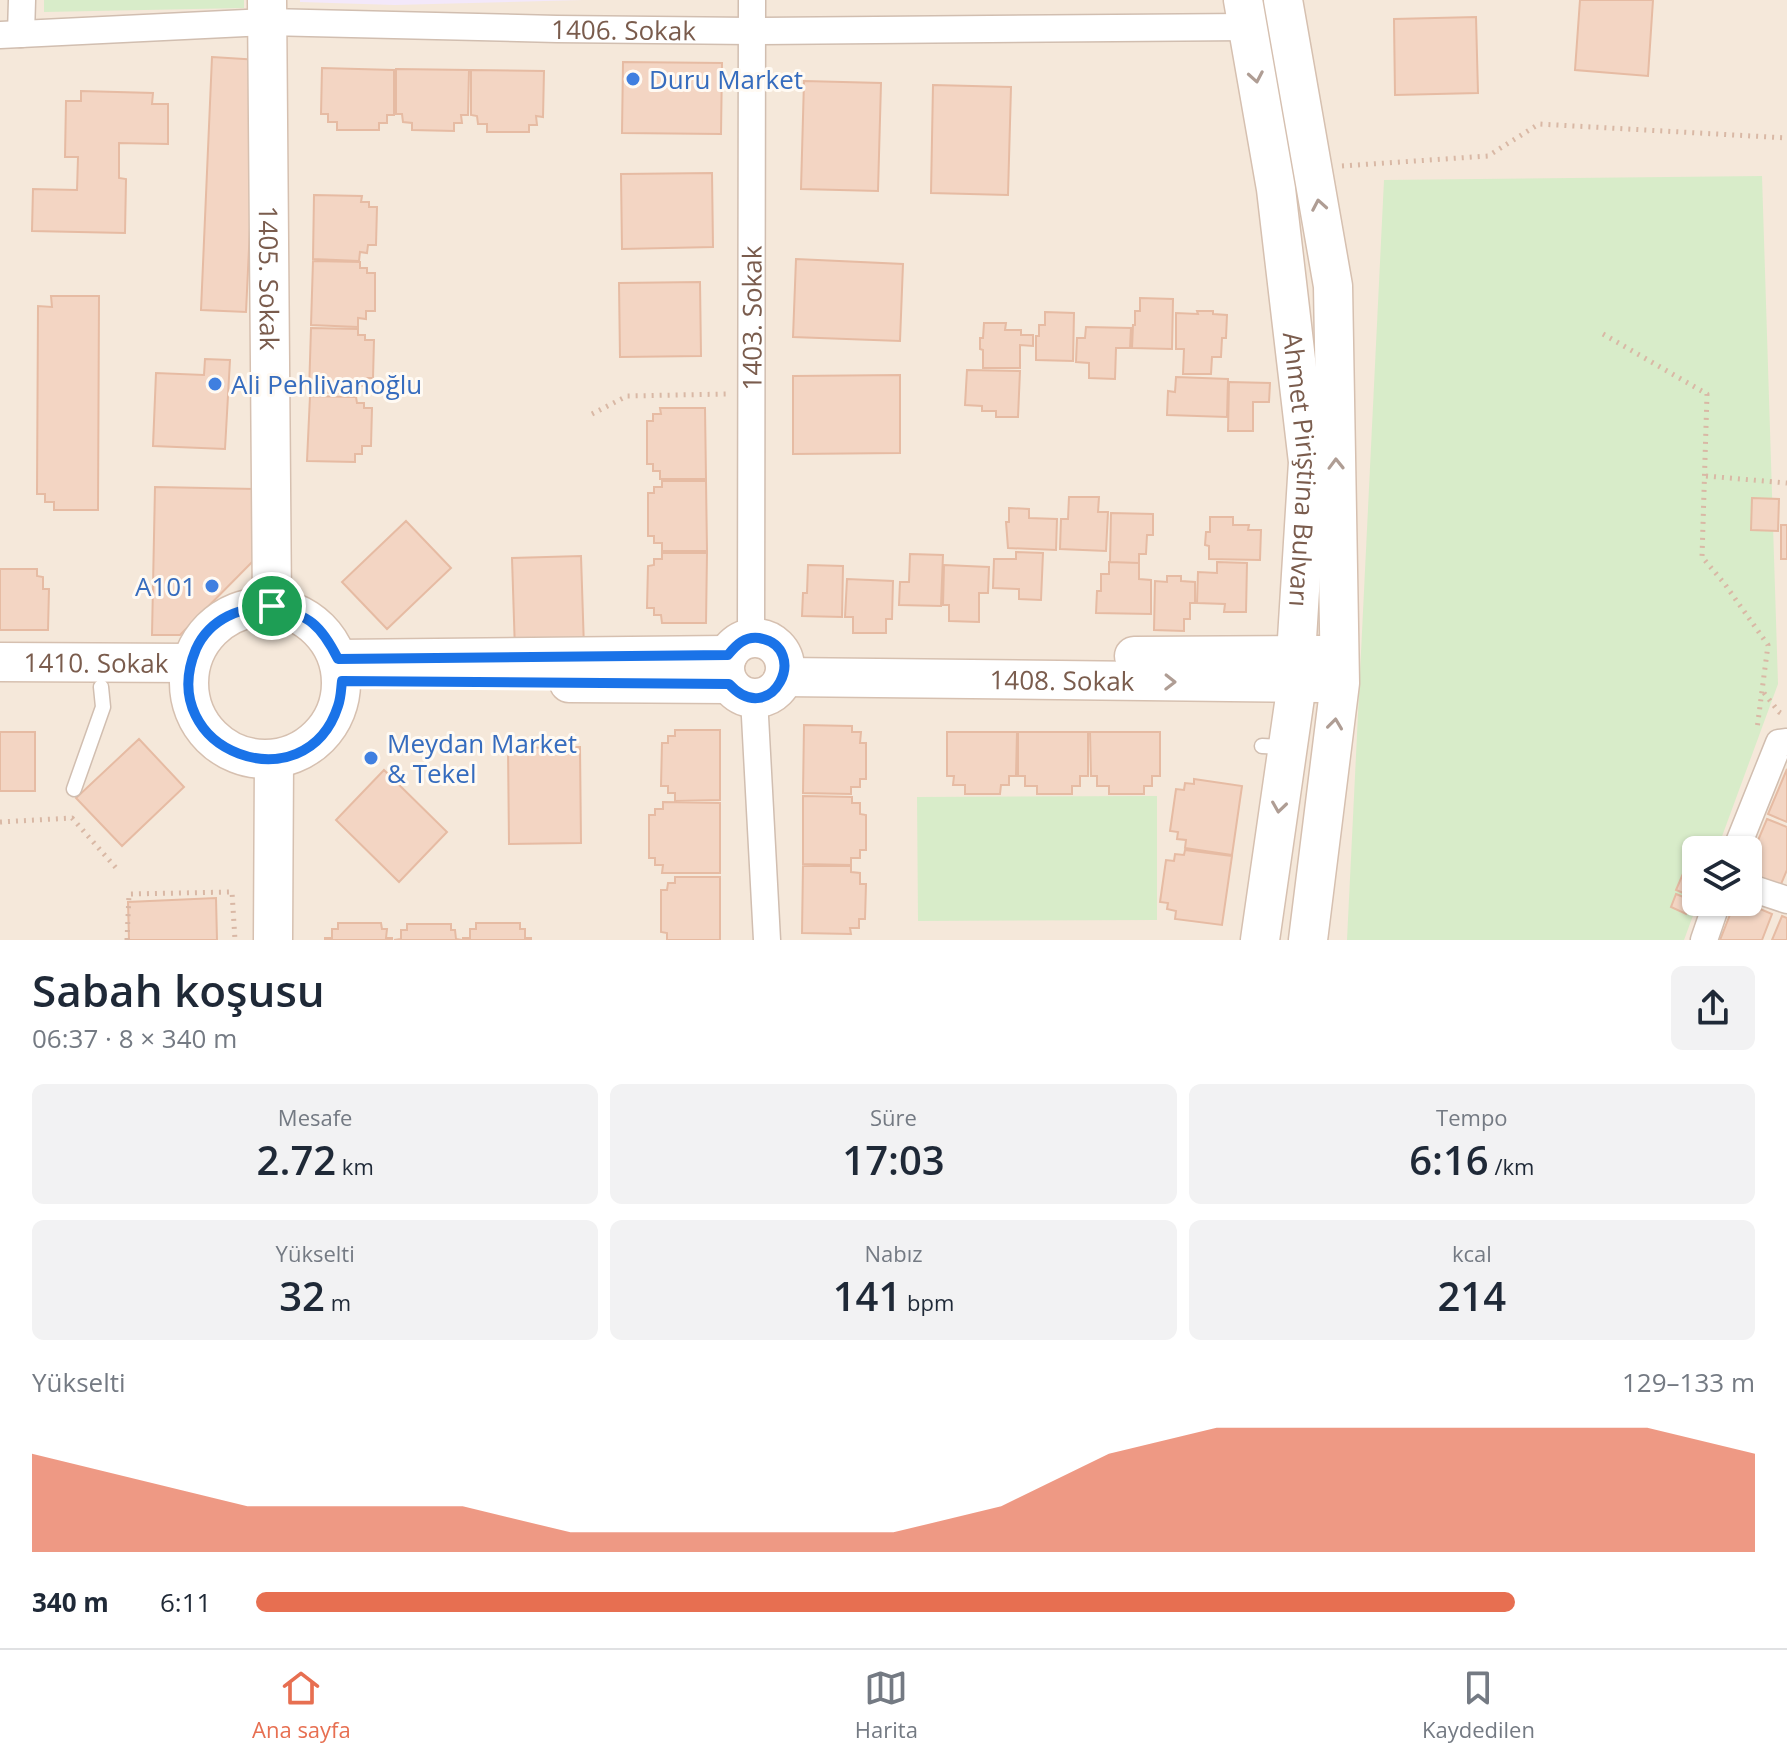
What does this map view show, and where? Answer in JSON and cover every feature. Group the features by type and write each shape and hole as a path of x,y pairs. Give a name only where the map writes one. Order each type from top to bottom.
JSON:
{"main road":[{"name":"Ahmet Piriştina Bulvarı","path":"1283,0 1333,286 1340,669 1308,940"},
{"name":"1405. Sokak","path":"267,11 272,606"},
{"name":"Ahmet Piriştina Bulvarı","path":"1245,13 1276,189 1308,462 1297,669 1275,747 1260,940"},
{"path":"272,606 294,611 313,622 328,639 340,670 339,704 330,725 315,742 295,754 274,759 249,758 226,749 206,732 193,711 190,675 199,643 212,626 230,614 251,607 272,606"},
{"name":"1410. Sokak","path":"0,662 190,675"},
{"name":"1408. Sokak","path":"340,670 1340,669"},
{"name":"1410. Sokak","path":"0,687 101,687 190,675"},
{"path":"273,940 274,759"}],"street":[{"path":"11,35 22,0"},
{"name":"1403. Sokak","path":"752,0 755,668 767,940"},
{"name":"1406. Sokak","path":"11,35 267,11 557,29 751,31 1245,13"},
{"path":"1742,836 1779,743 1787,742"},
{"path":"1762,892 1787,900"},
{"path":"1704,940 1712,916"}],"lane":[{"path":"74,789 103,707 101,687"}],"path":[{"path":"1312,168 1488,156 1539,124 1787,138"},
{"path":"1603,334 1707,394 1702,557 1768,645 1763,692 1787,718"},
{"path":"592,414 627,396 752,393"},
{"path":"1706,476 1787,483"},
{"path":"0,822 72,818 117,869"},
{"path":"127,940 129,894 232,892 235,940"}],"shaded area":[{"path":"0,0 1787,0 1787,940 0,940"},
{"path":"300,0 583,0 395,5"}],"green space":[{"path":"44,0 244,0 244,8 44,12"},
{"path":"1762,176 1778,684 1722,836 1682,836 1682,916 1693,916 1684,940 1347,940 1384,180"},
{"path":"1157,796 1157,920 918,921 917,797"}],"building":[{"path":"1580,0 1653,0 1648,76 1575,70"},
{"path":"1476,17 1478,93 1395,95 1394,19"},
{"path":"212,57 258,60 246,312 201,310"},
{"path":"623,62 722,63 721,134 622,133"},
{"path":"322,68 394,70 394,115 387,115 387,123 379,123 379,130 337,130 337,122 328,122 328,114 321,114"},
{"path":"396,69 469,70 468,115 461,115 462,123 454,123 454,131 412,130 412,123 403,122 402,114 396,114"},
{"path":"471,70 544,71 543,117 536,116 537,125 529,125 529,132 487,132 487,124 478,124 477,116 471,115"},
{"path":"804,81 881,83 878,191 801,189"},
{"path":"933,85 1011,87 1008,195 931,193"},
{"path":"81,91 153,93 152,104 168,104 168,144 119,143 119,178 126,179 125,233 32,231 33,189 77,190 78,157 65,157 66,101 81,101"},
{"path":"712,173 713,247 622,249 621,174"},
{"path":"314,195 362,196 361,202 377,207 376,245 368,245 367,253 360,252 359,261 313,259"},
{"path":"796,259 903,264 900,341 793,337"},
{"path":"313,261 360,262 360,268 367,268 367,273 375,273 375,311 366,311 366,319 358,318 358,327 311,325"},
{"path":"700,282 701,356 620,357 619,283"},
{"path":"51,296 99,296 98,510 54,510 54,502 45,502 45,494 37,494 38,306 52,307"},
{"path":"1140,298 1173,299 1172,349 1132,348 1135,311 1140,311"},
{"path":"1197,311 1227,315 1226,338 1222,338 1221,357 1212,357 1211,374 1183,374 1184,349 1176,349 1176,313 1198,314"},
{"path":"1045,312 1074,313 1073,361 1036,360 1036,336 1039,336 1039,325 1045,325"},
{"path":"984,323 1006,323 1005,330 1021,330 1021,335 1033,335 1033,346 1020,345 1020,368 983,368 980,338 983,338"},
{"path":"1086,327 1131,328 1130,348 1116,348 1115,379 1089,378 1089,363 1076,362 1077,338 1085,338"},
{"path":"311,328 358,329 358,335 365,335 365,340 374,340 373,378 364,378 364,386 356,386 356,394 309,392"},
{"path":"205,359 230,360 225,449 153,446 156,373 204,375"},
{"path":"967,370 1020,371 1018,417 996,417 996,411 982,411 982,406 965,405"},
{"path":"900,375 900,453 793,454 793,376"},
{"path":"1176,377 1228,379 1227,417 1167,415 1168,391 1175,392"},
{"path":"1229,382 1270,383 1269,402 1253,402 1253,431 1228,431"},
{"path":"310,396 356,397 357,403 364,403 364,408 372,408 371,446 362,446 362,454 355,454 355,462 307,461"},
{"path":"660,408 705,408 706,479 660,479 660,471 653,471 653,464 647,464 647,421 653,421 653,414 661,414"},
{"path":"662,481 706,481 707,551 662,551 662,543 654,543 654,536 648,536 648,493 654,493 654,487 662,487"},
{"path":"155,487 257,489 256,558 180,635 152,635"},
{"path":"1069,497 1099,497 1098,512 1108,512 1106,551 1060,549 1061,519 1068,519"},
{"path":"1752,498 1779,499 1778,531 1751,530"},
{"path":"1009,508 1029,509 1029,518 1057,519 1056,550 1008,548 1006,522 1009,522"},
{"path":"1111,513 1153,514 1153,535 1147,535 1146,554 1139,554 1139,563 1110,562"},
{"path":"1210,517 1233,517 1233,525 1249,525 1248,530 1261,530 1260,560 1209,559 1209,546 1205,545 1206,532 1210,532"},
{"path":"406,521 451,568 387,629 342,582"},
{"path":"1781,525 1787,525 1787,559 1781,559"},
{"path":"1016,552 1043,553 1041,600 1019,599 1019,589 993,588 994,559 1016,559"},
{"path":"662,553 707,553 706,623 662,623 661,615 654,615 654,608 647,608 648,566 654,565 654,559 662,559"},
{"path":"910,554 943,555 941,606 899,605 900,582 909,582"},
{"path":"581,556 584,648 515,651 512,558"},
{"path":"1109,562 1139,563 1139,579 1151,580 1151,614 1096,613 1101,574 1109,574"},
{"path":"1217,562 1247,563 1246,612 1224,612 1225,604 1197,603 1198,572 1217,573"},
{"path":"808,565 843,566 842,617 802,616"},
{"path":"944,565 989,567 988,593 979,593 979,622 949,621 949,605 943,605"},
{"path":"0,569 37,569 37,576 43,577 43,589 49,589 48,630 0,630"},
{"path":"1167,576 1181,576 1181,581 1195,582 1195,603 1190,603 1190,619 1184,619 1184,631 1154,630 1155,581 1167,582"},
{"path":"847,579 893,581 892,619 886,619 886,633 853,633 853,617 845,617"},
{"path":"804,725 852,726 852,732 861,732 860,743 866,743 866,779 860,779 860,787 851,787 851,794 803,793"},
{"path":"675,730 720,730 720,800 675,801 675,793 668,793 668,786 661,786 662,743 668,743 668,736 675,736"},
{"path":"0,732 35,732 35,791 0,791"},
{"path":"947,732 1017,732 1016,776 1009,776 1009,785 1001,785 1000,794 965,794 965,785 953,785 954,776 947,776"},
{"path":"1018,732 1088,732 1088,776 1080,776 1080,786 1072,786 1072,794 1037,794 1037,786 1025,786 1025,776 1018,776"},
{"path":"1090,732 1160,732 1160,776 1152,776 1152,786 1144,786 1144,794 1109,794 1109,786 1097,786 1097,776 1091,776"},
{"path":"139,739 184,787 122,846 76,798"},
{"path":"580,747 581,843 509,844 508,748"},
{"path":"1787,769 1787,822 1768,814"},
{"path":"384,770 447,832 399,882 336,820"},
{"path":"1194,779 1242,786 1232,855 1185,848 1186,840 1177,839 1178,832 1170,831 1176,789 1184,790 1185,783 1194,784"},
{"path":"803,796 852,797 852,803 860,803 860,814 866,815 866,850 860,850 860,858 851,858 851,865 803,864"},
{"path":"663,802 720,803 720,873 662,873 663,865 655,865 655,858 649,858 649,815 655,815 655,809 663,809"},
{"path":"1767,819 1787,827 1787,870 1779,889 1762,882 1760,836"},
{"path":"1185,850 1232,856 1222,925 1175,919 1176,911 1167,909 1168,903 1160,902 1166,860 1174,861 1175,854 1184,855"},
{"path":"803,866 851,866 851,872 860,873 860,884 866,884 865,919 859,919 859,928 850,928 851,934 802,933"},
{"path":"1682,876 1682,893 1676,890"},
{"path":"675,877 720,877 720,940 667,940 667,933 661,932 661,890 667,890 668,883 675,883"},
{"path":"1676,894 1682,896 1682,912 1671,907"},
{"path":"216,898 217,940 129,940 128,902"},
{"path":"1762,910 1772,914 1762,940 1720,940 1729,916 1762,916"},
{"path":"1782,916 1787,918 1787,940 1772,940"},
{"path":"338,923 381,923 382,929 387,929 386,938 392,940 325,940 332,938 332,929 338,929"},
{"path":"476,923 520,923 520,929 525,929 525,938 531,940 463,940 470,938 470,929 476,929"},
{"path":"407,924 451,924 456,939 462,940 394,940 401,939 401,930 407,930"}],"place":[{"name":"Duru Market","path":"633,79"},
{"name":"Ali Pehlivanoğlu","path":"215,384"},
{"name":"A101","path":"212,586"},
{"name":"Meydan Market & Tekel","path":"371,758"}],"route":[{"path":"272,606 294,611 313,622 328,639 338,659 728,655 741,641 761,638 778,648 783,657 784,677 773,692 754,698 736,691 729,684 342,681 339,704 330,725 315,742 295,754 274,759 249,758 218,743 206,732 193,711 188,686 191,663 199,643 212,626 230,614 251,607 272,606"}]}
